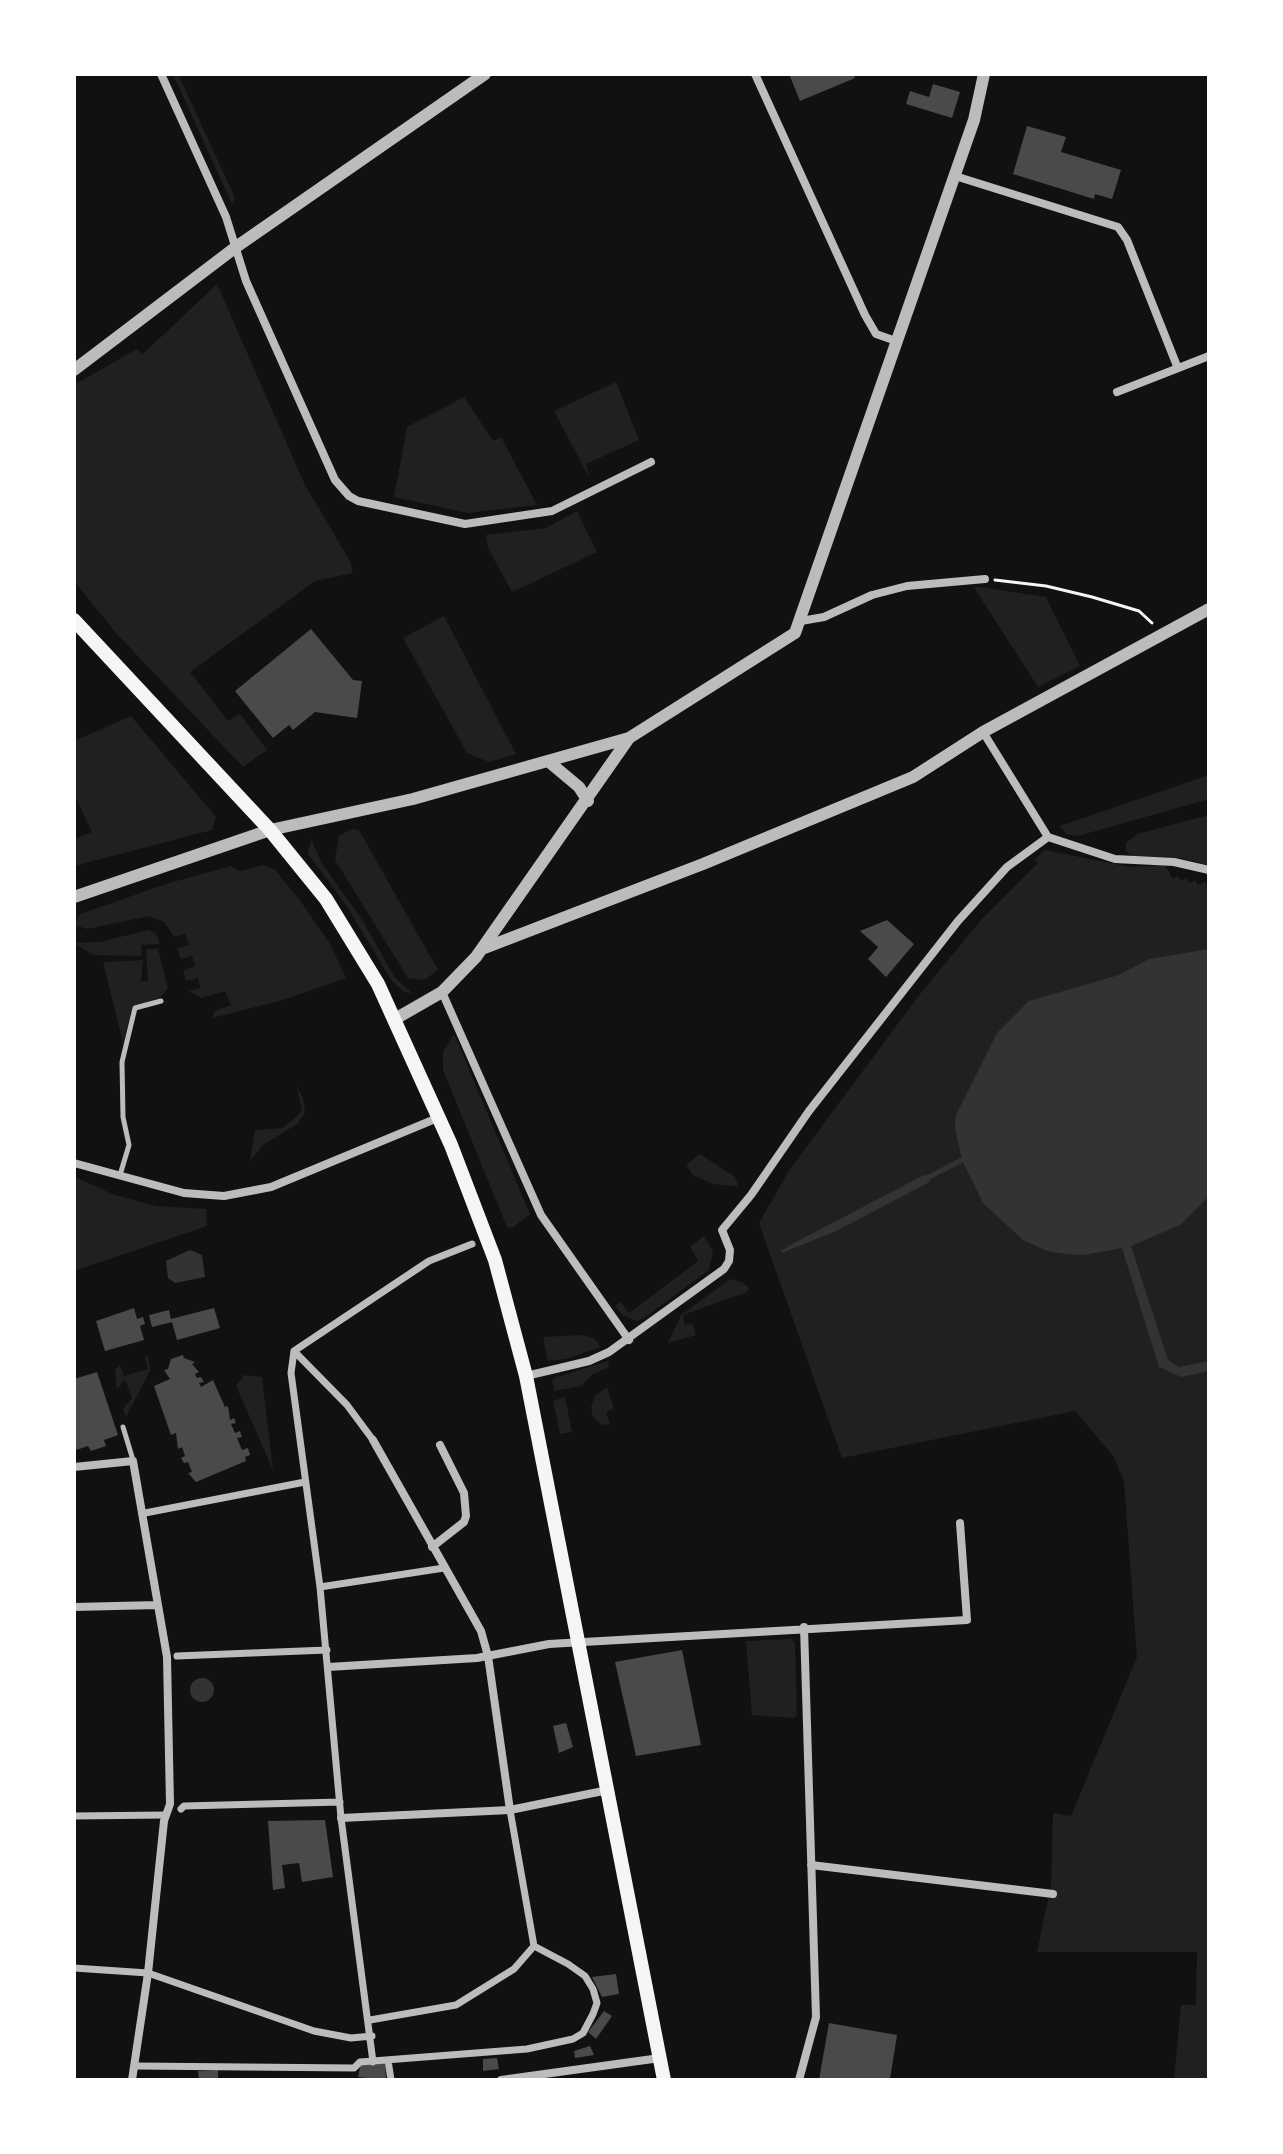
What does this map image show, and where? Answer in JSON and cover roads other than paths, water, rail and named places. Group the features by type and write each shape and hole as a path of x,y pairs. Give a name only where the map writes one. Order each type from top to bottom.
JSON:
{"main road":[{"path":"74,620 304,868 339,917 395,1019 440,1117 495,1260 526,1376 664,2080"}],"street":[{"path":"161,74 226,217 246,281 340,488 358,501 465,524 543,514 651,462"},
{"path":"74,370 236,247 485,74"},
{"path":"755,74 870,325 876,334 896,341"},
{"path":"74,897 270,830 413,799 629,738 795,633 974,120 984,74"},
{"path":"955,176 1118,227 1127,240 1177,366"},
{"path":"1117,392 1209,356"},
{"path":"801,621 824,617 872,595 907,586 985,579"},
{"path":"482,949 703,864 913,777 983,732 1209,609"},
{"path":"983,732 1048,837 1115,859 1174,862 1209,870"},
{"path":"395,1019 442,992 482,949 629,738"},
{"path":"548,761 579,787 588,801"},
{"path":"526,1376 589,1361 629,1340 728,1265 730,1250 722,1230 874,1023 1007,867 1048,837"},
{"path":"510,913 531,930"},
{"path":"442,992 541,1215 629,1340"},
{"path":"74,1163 201,1196 250,1193 440,1117"},
{"path":"373,2061 341,1818 320,1587 291,1373 294,1351 429,1261 472,1244"},
{"path":"294,1351 347,1405 373,1440 481,1631 488,1656 534,1946"},
{"path":"432,1547 464,1522 466,1516 464,1493 440,1445"},
{"path":"74,1467 133,1461 145,1513 167,1657 170,1804 165,1815 137,2066 132,2080"},
{"path":"145,1513 305,1482"},
{"path":"328,1667 488,1656 579,1642 967,1620 960,1523"},
{"path":"320,1587 444,1568"},
{"path":"74,1607 158,1605"},
{"path":"799,2080 816,2017 804,1627"},
{"path":"177,1656 327,1650"},
{"path":"341,1818 510,1810 608,1790"},
{"path":"181,1809 184,1806 340,1805"},
{"path":"74,1816 165,1815"},
{"path":"811,1865 1053,1894"},
{"path":"370,2020 456,2005 514,1969 534,1946"},
{"path":"137,2066 354,2068 360,2062 527,2049 573,2039 583,2033 597,2003 593,1989 585,1976 534,1946"},
{"path":"74,1968 148,1973 314,2031 351,2038 372,2036"},
{"path":"501,2080 660,2058"},
{"path":"388,2060 391,2080"}],"lane":[{"path":"120,1175 129,1145 121,1091 122,1062 135,1008 161,1001"},
{"path":"123,1427 133,1461"}],"waterway":[{"path":"925,1179 962,1160"}]}
